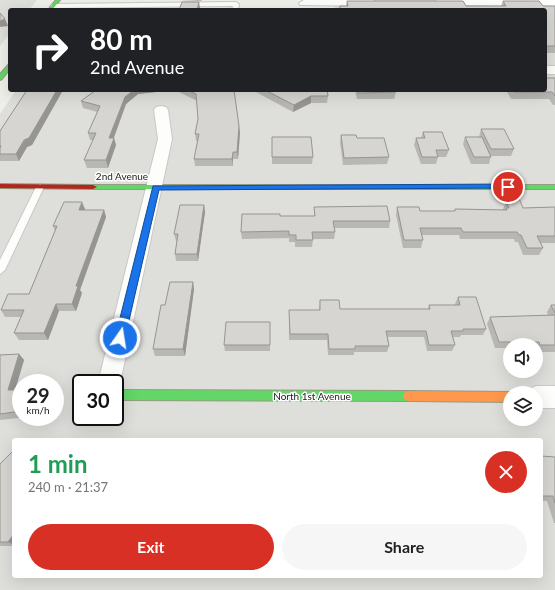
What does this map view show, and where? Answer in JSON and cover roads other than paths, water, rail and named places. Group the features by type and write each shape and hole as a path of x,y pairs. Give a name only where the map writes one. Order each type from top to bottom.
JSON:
{"street":[{"path":"430,3 476,1 555,3"},
{"path":"304,3 383,3"},
{"path":"0,78 8,68"},
{"path":"111,374 166,139 161,110"},
{"name":"2nd Avenue","path":"0,186 555,186"},
{"name":"North 1st Avenue","path":"124,395 503,397"},
{"path":"543,397 555,397"}],"lane":[{"path":"54,5 95,8 236,4 235,8"},
{"path":"0,270 40,187"}]}
